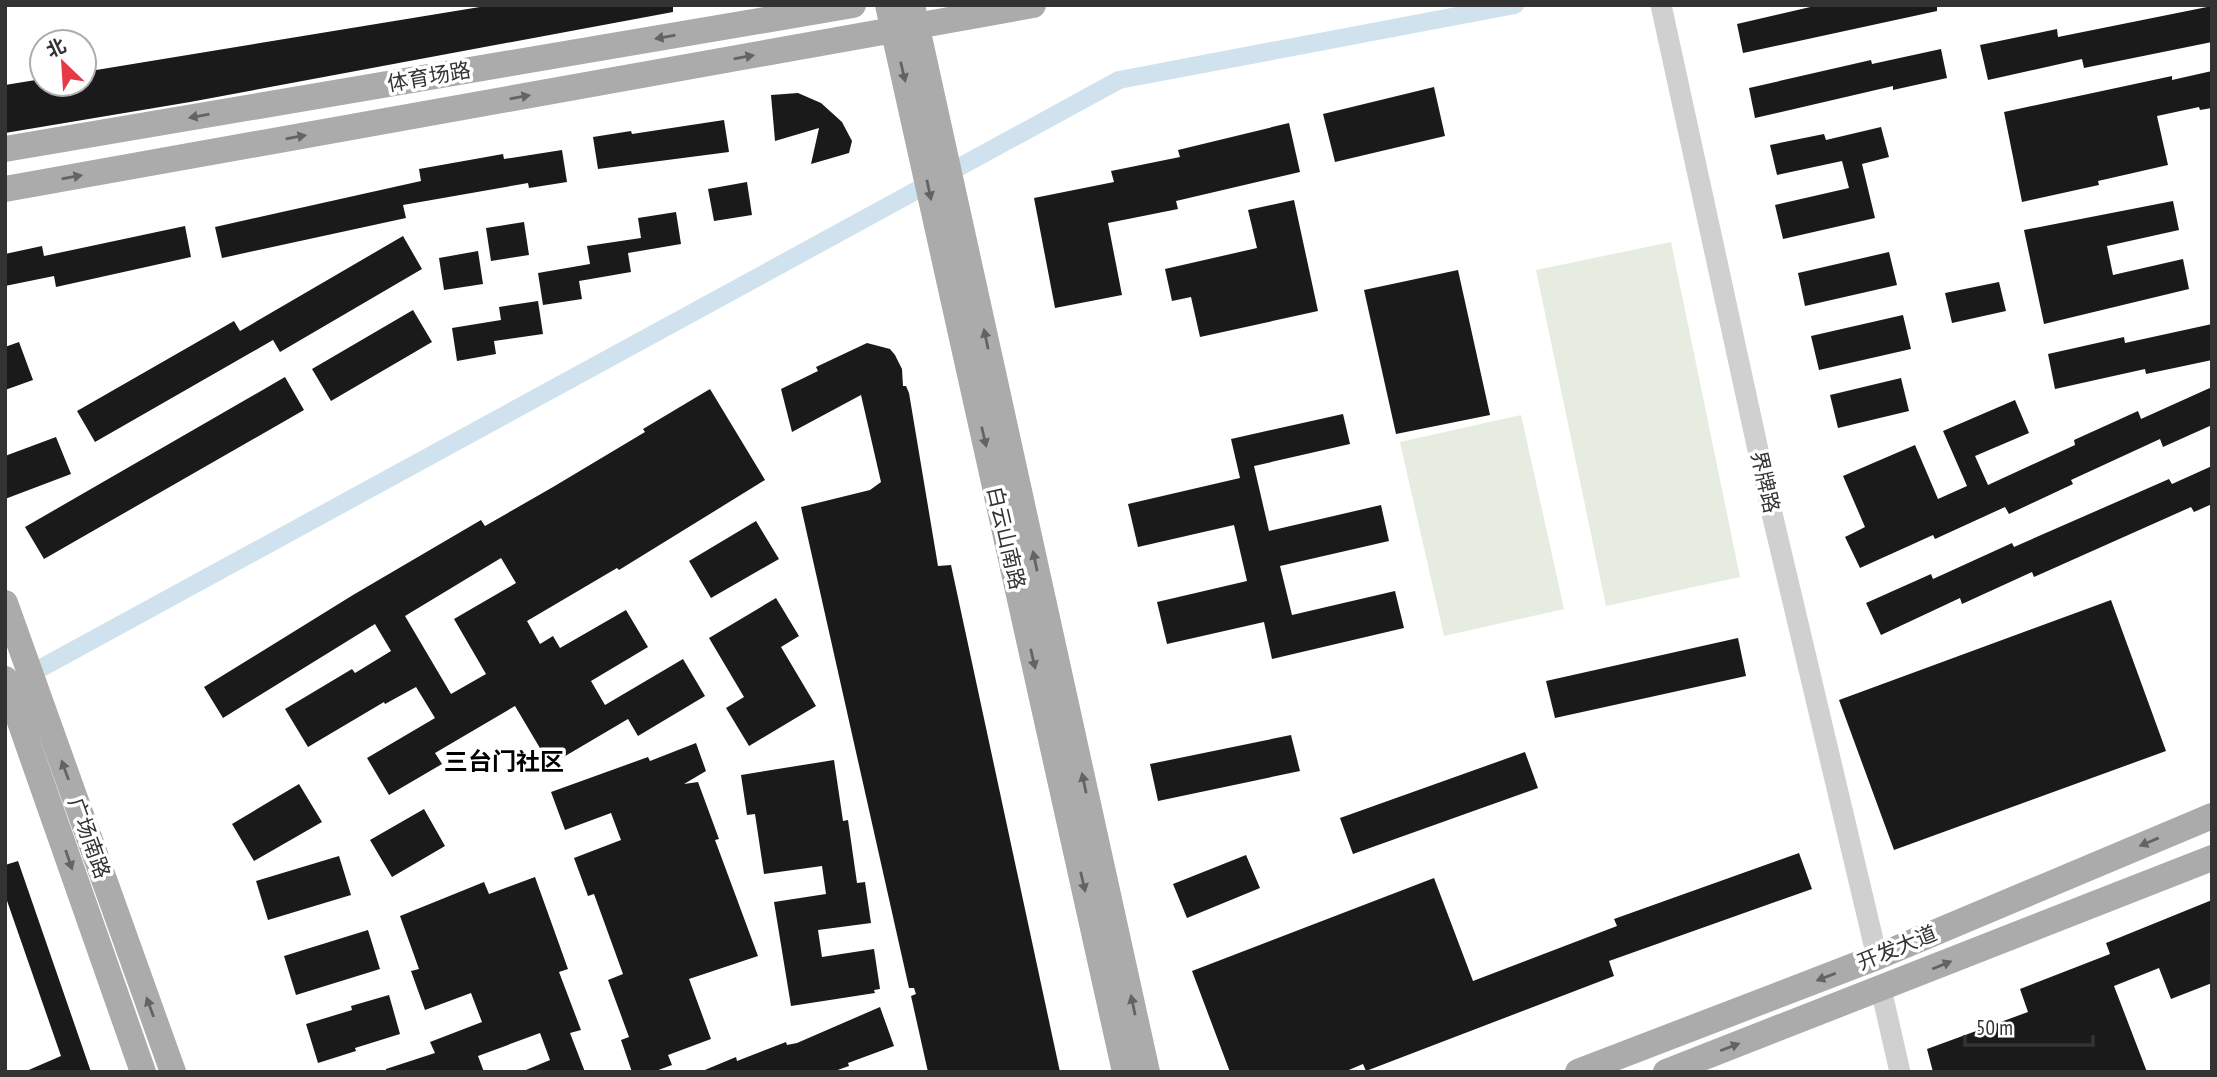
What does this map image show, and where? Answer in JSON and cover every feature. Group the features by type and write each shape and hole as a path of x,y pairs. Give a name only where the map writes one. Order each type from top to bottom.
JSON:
{"main road":[{"name":"体育场路","path":"5,149 853,5"},
{"path":"5,189 903,17 1033,5"},
{"name":"白云山南路","path":"903,17 948,221 1147,1072"},
{"name":"白云山南路","path":"948,221 1125,1072"},
{"name":"广场南路","path":"5,603 30,749 143,1072"},
{"name":"广场南路","path":"16,673 53,736 173,1072"},
{"name":"开发大道","path":"1578,1072 1877,957 2212,816"},
{"name":"开发大道","path":"1666,1072 2212,858"}],"street":[{"name":"界牌路","path":"1661,5 1773,518 1877,957"},
{"path":"1881,989 1900,1072"}],"shaded area":[{"path":"1671,242 1740,577 1606,606 1536,270"},
{"path":"1521,415 1564,609 1444,636 1400,442"}],"building":[{"path":"492,5 673,5 673,12 190,102 5,133 5,85 28,81 28,98 98,98 98,70"},
{"path":"1819,5 1937,5 1937,11 1743,53 1737,24"},
{"path":"2212,6 2212,42 2084,68 2082,59 1988,80 1980,45 2057,29 2058,37"},
{"path":"1941,49 1947,78 1893,90 1893,86 1755,118 1749,88 1871,60 1872,64"},
{"path":"2212,71 2212,108 2200,110 2199,107 2157,116 2168,165 2098,181 2099,185 2022,202 2004,112 2172,76 2172,80"},
{"path":"1434,87 1445,136 1335,162 1323,114"},
{"path":"798,93 821,103 842,122 852,141 849,153 811,164 819,128 775,141 771,95"},
{"path":"724,120 729,152 598,169 593,137"},
{"path":"1289,123 1300,172 1176,201 1178,209 1108,223 1122,295 1055,308 1034,198 1114,182 1111,171 1180,157 1178,150"},
{"path":"1881,127 1889,157 1862,164 1875,218 1783,239 1775,205 1849,188 1842,161 1777,175 1770,145 1824,134 1826,140"},
{"path":"562,150 567,182 529,188 528,183 403,205 406,218 222,258 215,227 421,181 419,169 503,154 504,159"},
{"path":"747,182 752,215 714,221 708,189"},
{"path":"1294,200 1318,311 1200,337 1191,297 1172,301 1165,269 1257,248 1248,210"},
{"path":"2173,201 2179,230 2107,246 2113,275 2183,259 2189,289 2044,324 2024,230"},
{"path":"676,212 681,244 628,253 631,272 579,281 582,299 543,305 538,273 590,264 587,246 641,238 638,218"},
{"path":"524,222 529,255 491,261 486,228"},
{"path":"185,226 191,257 56,287 54,276 5,286 5,254 42,246 44,256"},
{"path":"403,236 422,269 280,352 273,340 95,442 77,411 234,321 240,331"},
{"path":"478,251 483,284 444,290 439,258"},
{"path":"1889,252 1897,285 1805,306 1798,273"},
{"path":"1458,270 1490,415 1396,434 1364,290"},
{"path":"1999,282 2006,311 1952,323 1945,293"},
{"path":"538,301 543,334 494,341 496,354 457,361 452,328 501,320 499,307"},
{"path":"413,310 432,342 331,401 312,369"},
{"path":"1903,315 1911,349 1819,370 1811,336"},
{"path":"2212,324 2212,360 2146,374 2145,369 2055,389 2048,354 2124,337 2125,343"},
{"path":"19,342 33,380 5,390 5,347"},
{"path":"867,343 890,349 902,369 903,386 906,386 909,393 938,566 951,565 1060,1072 928,1072 911,996 916,994 914,988 909,988 801,507 870,490 881,482 861,395 792,432 781,389 818,371 816,367"},
{"path":"285,377 304,410 44,559 25,527"},
{"path":"1901,378 1909,411 1838,428 1830,395"},
{"path":"2212,387 2212,425 2163,447 2160,439 2071,480 2073,484 2009,514 2005,507 1935,539 1933,535 1860,568 1845,537 1865,527 1843,476 1915,445 1938,499 1967,486 1943,431 2015,400 2029,433 1975,456 1988,485 2075,445 2074,440 2138,411 2141,419"},
{"path":"710,389 765,480 619,570 617,568 527,621 540,644 553,636 560,648 626,610 648,647 591,681 605,705 683,659 705,696 638,736 628,719 550,765 515,706 435,753 442,764 389,795 367,758 435,718 416,687 385,704 384,702 308,747 285,709 352,669 355,673 391,651 375,624 223,718 204,687 481,520 485,526 553,487 645,432 643,429","holes":["501,558 516,583 454,619 486,674 451,694 405,616"]},
{"path":"1343,414 1350,444 1254,466 1269,531 1381,505 1389,541 1280,566 1292,615 1395,591 1404,628 1272,659 1264,622 1167,644 1157,602 1247,581 1234,525 1138,547 1128,504 1240,478 1231,439"},
{"path":"56,437 71,474 5,499 5,456"},
{"path":"2212,466 2212,504 2194,512 2191,507 2034,577 2032,572 1962,604 1960,598 1881,635 1866,603 1931,574 1933,579 2012,543 2014,547 2169,479 2172,484"},
{"path":"756,521 779,559 711,598 689,561"},
{"path":"776,598 799,636 781,647 816,706 749,746 726,708 744,697 709,638"},
{"path":"2111,600 2166,751 1894,850 1839,700"},
{"path":"1738,638 1746,676 1555,718 1546,681"},
{"path":"1291,735 1300,771 1158,801 1150,764"},
{"path":"696,743 706,771 684,784 698,782 719,839 715,840 758,956 689,979 711,1039 668,1055 672,1065 653,1072 632,1072 621,1040 629,1037 608,980 623,974 594,894 588,896 574,858 621,840 611,813 565,830 551,792 648,757 650,761"},
{"path":"1525,752 1538,788 1353,854 1340,818"},
{"path":"834,760 843,821 848,820 857,883 865,882 871,923 818,930 822,957 874,949 880,989 874,990 875,993 791,1006 774,902 826,894 822,866 764,874 755,814 747,815 741,775"},
{"path":"299,784 322,822 254,861 232,824"},
{"path":"424,809 445,846 392,877 370,840"},
{"path":"1799,853 1812,889 1609,961 1614,976 1366,1071 1363,1064 1344,1072 1230,1072 1192,971 1434,878 1473,981 1617,926 1614,919"},
{"path":"1246,855 1260,888 1187,918 1173,884"},
{"path":"339,856 351,895 268,920 256,881"},
{"path":"18,861 91,1072 24,1072 61,1056 5,895 5,865"},
{"path":"535,877 568,969 559,972 581,1030 570,1033 585,1072 521,1072 550,1060 540,1033 478,1056 484,1072 386,1072 386,1069 435,1053 430,1042 482,1022 471,993 425,1010 411,971 419,969 400,916 484,882 489,894"},
{"path":"2212,900 2212,983 2171,999 2159,968 2114,986 2147,1072 1933,1072 1927,1049 2028,1012 2020,989 2110,954 2106,943"},
{"path":"368,930 380,969 296,995 284,956"},
{"path":"389,995 400,1034 318,1063 306,1024 352,1010 351,1006"},
{"path":"880,1007 894,1046 848,1063 849,1066 832,1072 700,1072 736,1057 737,1061 786,1042 787,1045 797,1043"}],"waterway":[{"path":"21,679 1119,80 1515,5"}],"district":[{"name":"三台门社区","path":"504,762"}]}
